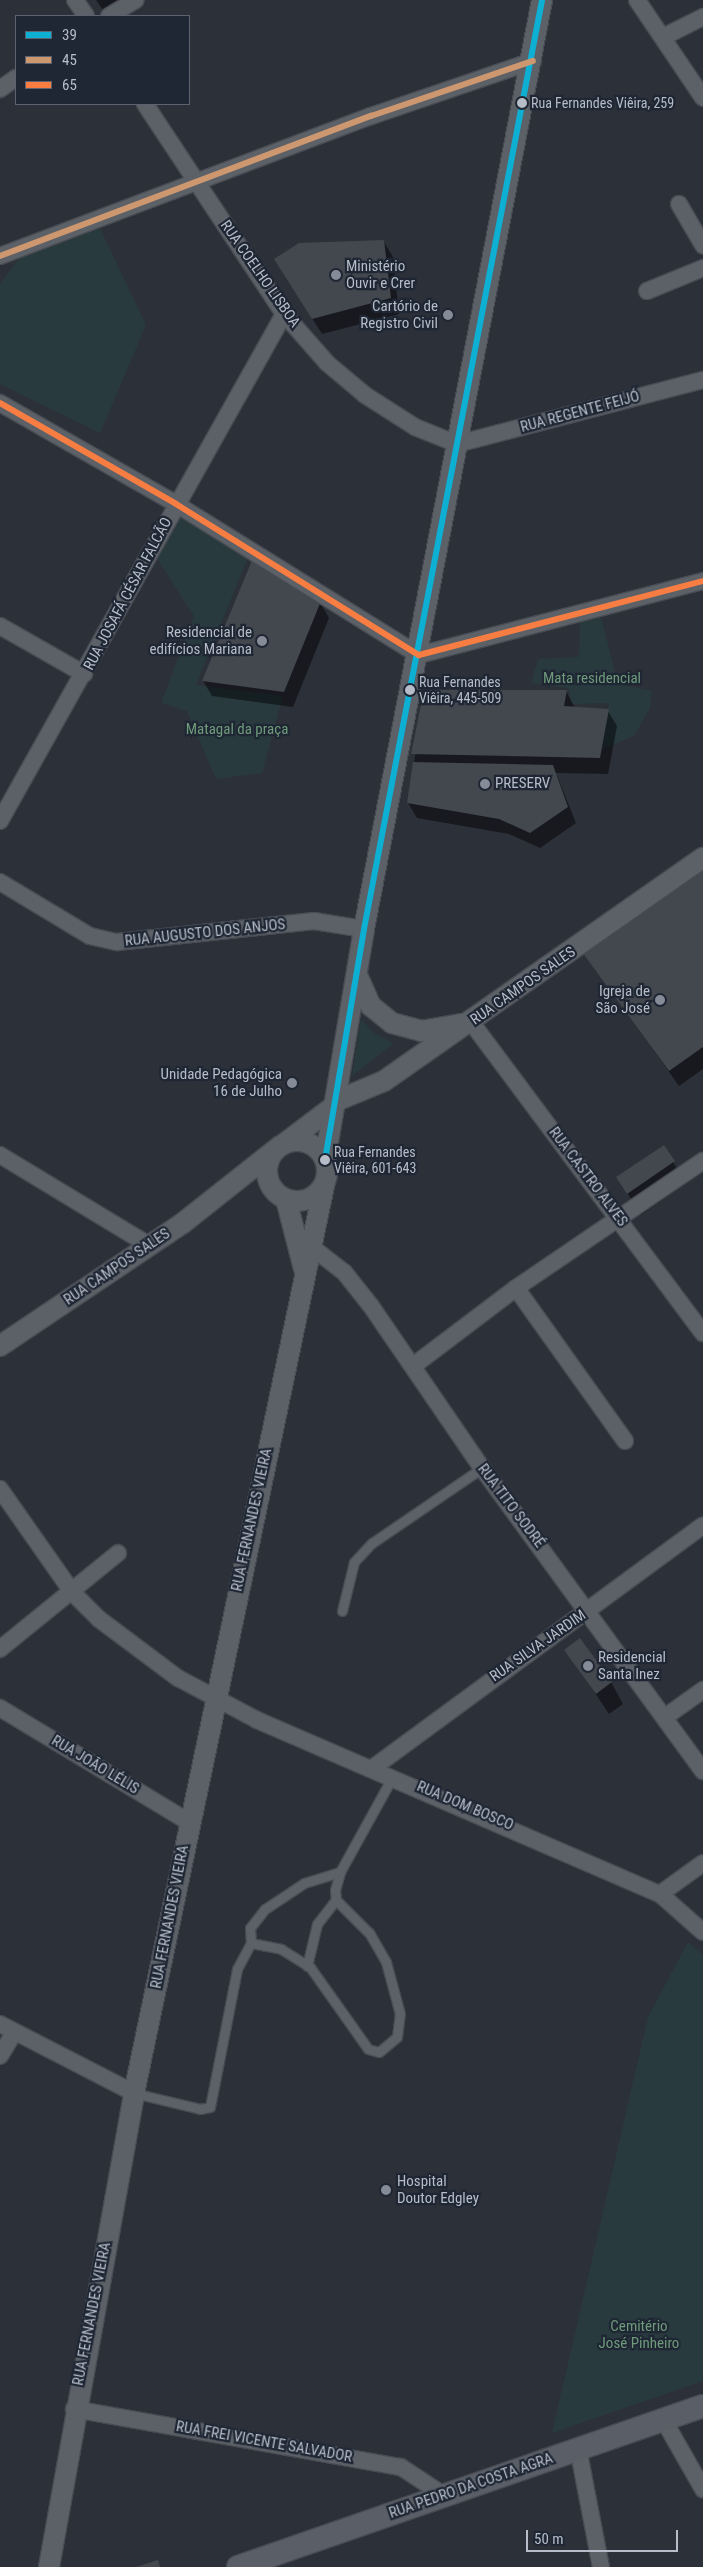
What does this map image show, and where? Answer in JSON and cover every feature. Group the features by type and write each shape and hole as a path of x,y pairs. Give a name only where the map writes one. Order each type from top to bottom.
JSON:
{"main road":[{"name":"RUA PEDRO DA COSTA AGRA","path":"238,2567 279,2560 445,2496 578,2448 703,2406"}],"street":[{"path":"75,0 85,15"},
{"path":"111,15 136,0"},
{"path":"325,1160 313,1145 279,1148 267,1171 269,1181 286,1199 303,1201 324,1186 325,1160 364,929 533,61 542,0"},
{"path":"637,0 703,98"},
{"path":"663,37 703,17"},
{"path":"0,256 197,180 533,61"},
{"path":"0,89 15,79"},
{"name":"RUA COELHO LISBOA","path":"146,105 284,314 327,362 364,395 415,427 457,444"},
{"path":"679,204 703,245"},
{"path":"647,291 703,268"},
{"name":"RUA JOSAFÁ CÉSAR FALCÃO","path":"0,821 284,314"},
{"name":"RUA REGENTE FEIJÓ","path":"457,444 703,380"},
{"path":"0,403 176,504 418,655 703,581"},
{"path":"0,626 84,674"},
{"name":"RUA CAMPOS SALES","path":"0,1346 150,1246 335,1104 384,1081 703,858"},
{"name":"RUA AUGUSTO DOS ANJOS","path":"0,882 90,936 117,942 314,921 364,929"},
{"path":"357,974 371,1006 405,1028 421,1031 471,1022"},
{"name":"RUA CASTRO ALVES","path":"471,1022 621,1220 703,1333"},
{"path":"0,1155 150,1246"},
{"path":"413,1366 516,1288 621,1220 703,1161"},
{"path":"230,1183 269,1181"},
{"name":"RUA FERNANDES VIEIRA","path":"49,2567 74,2409 134,2093 304,1269 312,1248 324,1186"},
{"name":"RUA FERNANDES VIEIRA","path":"286,1199 304,1269"},
{"name":"RUA TITO SODRÉ","path":"312,1248 354,1283 482,1468 586,1613 666,1717 703,1771"},
{"path":"516,1288 624,1442"},
{"name":"RUA DOM BOSCO","path":"0,1489 72,1592 141,1651 215,1698 660,1894 703,1932"},
{"name":"RUA SILVA JARDIM","path":"374,1767 586,1613 703,1525"},
{"path":"0,1649 118,1553"},
{"path":"666,1717 703,1690"},
{"name":"RUA JOÃO LÉLIS","path":"0,1708 189,1822"},
{"path":"660,1894 703,1863"},
{"path":"0,2024 14,2033 134,2093"},
{"path":"0,2056 14,2033"},
{"name":"RUA FREI VICENTE SALVADOR","path":"74,2409 401,2468 445,2496"},
{"path":"663,2419 703,2489"},
{"path":"578,2448 601,2567"}],"lane":[{"path":"342,1611 354,1562 372,1543 482,1468"},
{"path":"307,1966 317,1924 336,1900 340,1872 394,1776"},
{"path":"134,2093 200,2109 210,2107 237,1969 251,1943 250,1928 265,1909 304,1883 340,1872"},
{"path":"251,1943 280,1948 307,1966 368,2049 378,2052 397,2037 400,2014 386,1962 369,1933 336,1900"}],"green space":[{"path":"100,228 146,325 100,433 0,384 0,284 21,256"},
{"name":"Matagal da praça","path":"178,512 249,555 196,685 283,696 262,773 216,779 187,711 161,703 194,616 154,554"},
{"name":"Mata residencial","path":"600,614 618,684 652,691 650,708 634,736 602,749 609,703 572,704 568,688 531,683 538,659 579,657 580,619"},
{"path":"361,1019 375,1034 394,1043 352,1076"},
{"name":"Cemitério José Pinheiro","path":"688,1942 703,1955 703,2381 552,2433 648,2017"}],"building":[{"name":"Ministério Ouvir e Crer","path":"384,240 391,298 312,319 274,259 299,243"},
{"name":"Residencial de edifícios Mariana","path":"253,558 321,601 284,692 202,681"},
{"path":"424,690 567,690 564,706 609,709 600,758 411,754"},
{"name":"PRESERV","path":"413,762 553,765 568,807 530,833 499,819 407,803"},
{"name":"Igreja de São José","path":"703,867 703,1047 669,1071 582,952"},
{"path":"664,1145 675,1161 627,1194 616,1177"},
{"name":"Residencial Santa Inez","path":"580,1638 612,1682 596,1694 564,1650"},
{"path":"158,2560 160,2567 136,2567"}],"transit line":[{"name":"39","path":"325,1160 364,929 542,0"},
{"name":"45","path":"0,256 371,116 533,61"},
{"name":"65","path":"0,403 176,504 419,655 703,581"}],"place":[{"name":"Rua Fernandes Viêira, 259","path":"522,103"},
{"name":"Ministério Ouvir e Crer","path":"336,275"},
{"name":"Cartório de Registro Civil","path":"448,315"},
{"name":"Residencial de edifícios Mariana","path":"262,641"},
{"name":"Rua Fernandes Viêira, 445-509","path":"410,690"},
{"name":"PRESERV","path":"485,784"},
{"name":"Igreja de São José","path":"660,1000"},
{"name":"Unidade Pedagógica 16 de Julho","path":"292,1083"},
{"name":"Rua Fernandes Viêira, 601-643","path":"325,1160"},
{"name":"Residencial Santa Inez","path":"588,1666"},
{"name":"Hospital Doutor Edgley","path":"386,2190"}]}
